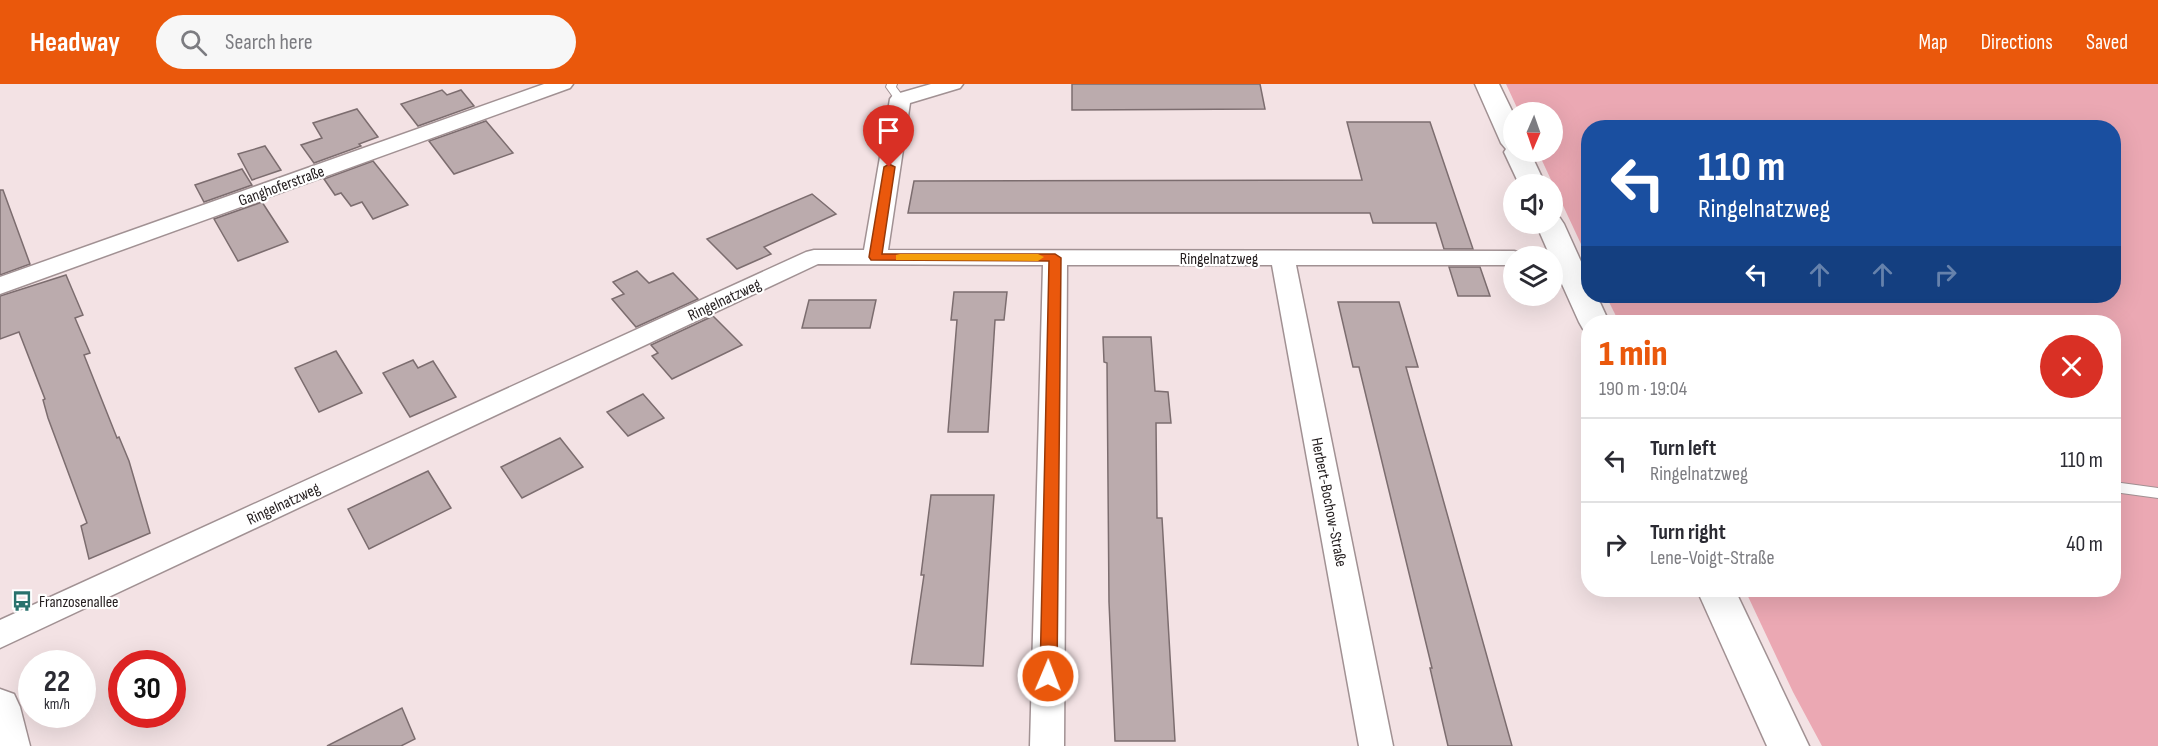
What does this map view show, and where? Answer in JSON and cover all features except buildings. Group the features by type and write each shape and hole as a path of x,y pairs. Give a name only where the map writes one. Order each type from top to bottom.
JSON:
{"main road":[{"path":"1487,84 1503,119"},
{"path":"1563,265 1581,298"},
{"path":"1719,597 1788,746"},
{"path":"0,707 9,746"}],"street":[{"name":"Ganghoferstraße","path":"0,286 563,84"},
{"path":"875,257 896,92 953,84"},
{"name":"Ringelnatzweg","path":"0,635 814,257 1503,258"},
{"path":"1047,746 1055,258"},
{"name":"Herbert-Bochow-Straße","path":"1283,258 1376,746"}],"lane":[{"path":"2121,488 2158,493"}],"shaded area":[{"path":"1506,84 2158,84 2158,746 1822,746 1793,692 1748,597 2121,597 2121,315 1616,315 1610,303 2121,303 2121,120 1581,120 1581,244 1563,206 1563,174 1548,174 1543,162 1563,162 1563,102 1514,102"}],"slow traffic":[{"path":"900,257 1038,257"}],"place":[{"name":"Franzosenallee","path":"22,601"}],"route":[{"path":"889,167 875,257 1055,258 1048,676"}]}
